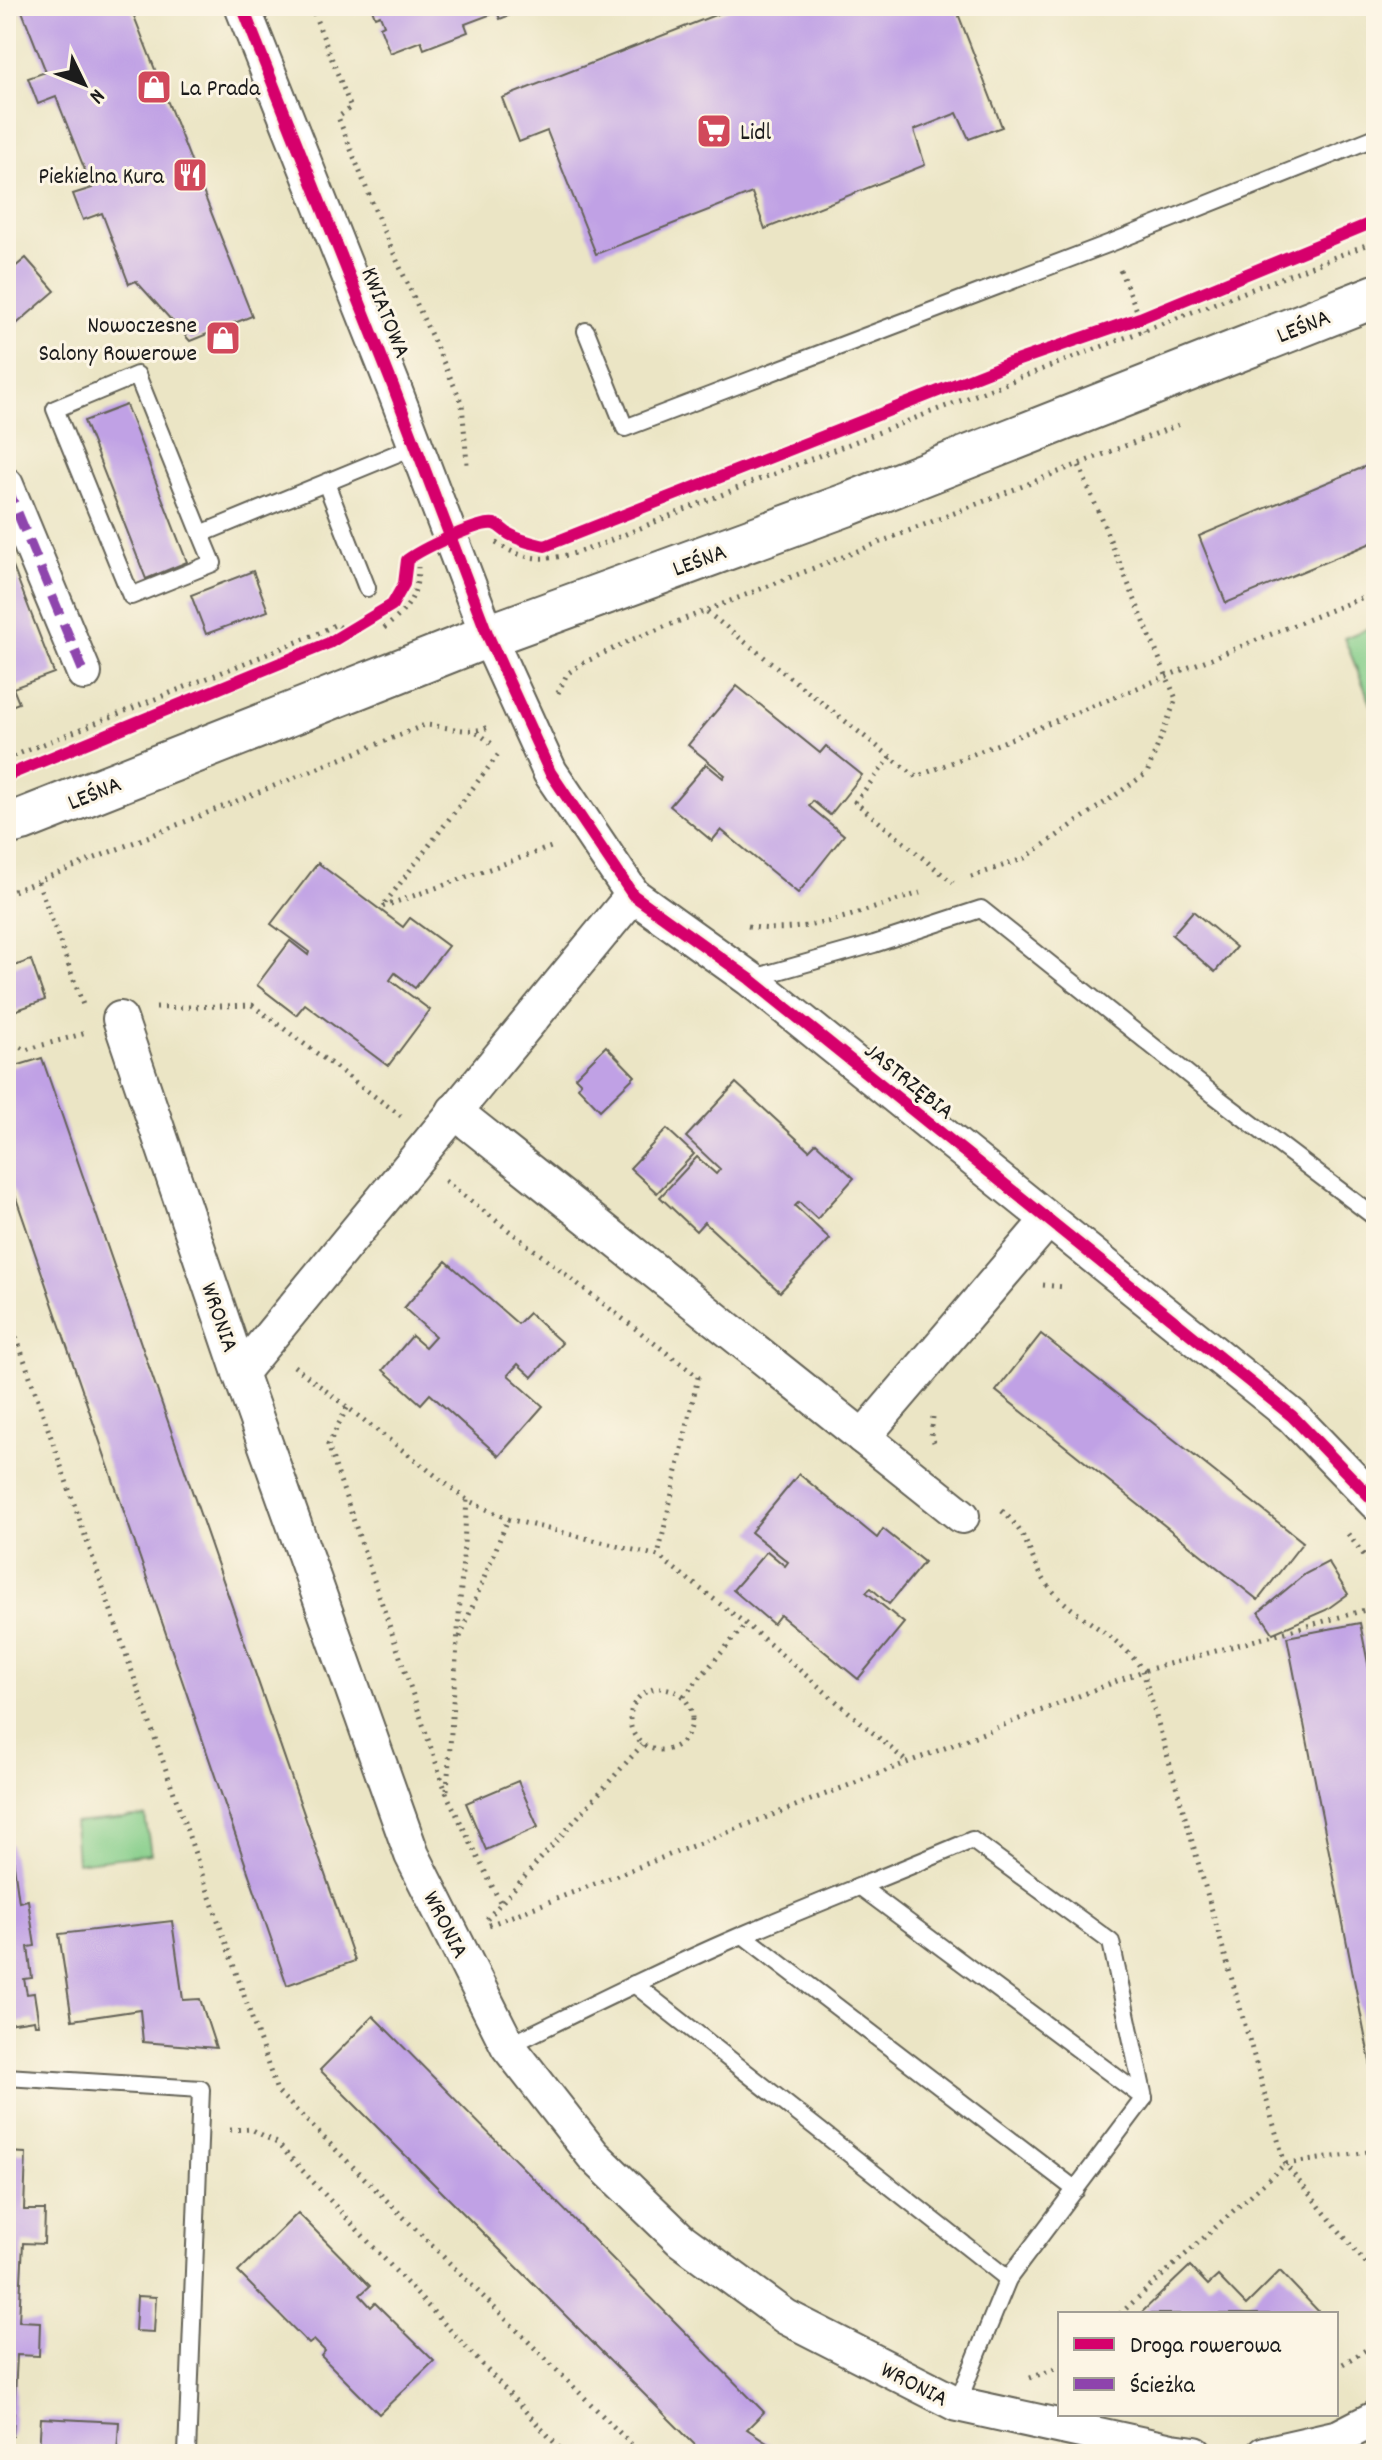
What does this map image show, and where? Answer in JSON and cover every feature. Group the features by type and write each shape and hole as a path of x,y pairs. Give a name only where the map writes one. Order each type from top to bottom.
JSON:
{"street":[{"name":"KWIATOWA","path":"242,6 488,636"},
{"name":"LEŚNA","path":"11,825 488,636 846,505 1376,296"},
{"path":"6,485 84,673"},
{"name":"JASTRZĘBIA","path":"488,636 550,772 633,895 750,979 1292,1416 1376,1503"},
{"path":"240,1373 633,895"},
{"name":"WRONIA","path":"120,1019 240,1373 412,1855 508,2046 593,2155 681,2240 786,2317 957,2404 1195,2454"},
{"path":"454,1111 863,1437 977,1509"},
{"path":"863,1437 1048,1220"},
{"path":"1264,2454 1339,2437 1376,2418"}],"lane":[{"path":"586,331 625,428 1113,242 1376,137"},
{"path":"137,375 201,534 213,563 131,596 55,409 137,375"},
{"path":"201,534 415,446"},
{"path":"326,483 367,588"},
{"path":"750,979 874,944 981,909 1214,1095 1376,1218"},
{"path":"508,2046 743,1935 972,1840 1111,1942 1144,2098 1008,2279 957,2404"},
{"path":"862,1888 1144,2098"},
{"path":"743,1935 1076,2190"},
{"path":"634,1984 1008,2279"},
{"path":"6,2077 201,2089 187,2454"}],"path":[{"path":"311,6 351,108 338,117 383,230 462,403 468,476"},
{"path":"392,605 404,584 407,560 418,551 485,524 492,541 511,553 536,559 557,559 595,547 891,426 1146,332 1376,241"},
{"path":"1124,279 1146,332"},
{"path":"1125,323 1154,312"},
{"path":"560,708 559,693 567,674 631,640 1192,419"},
{"path":"938,888 1025,858 1147,773 1176,699 1079,465"},
{"path":"517,538 545,546"},
{"path":"376,632 405,610 418,587 418,551"},
{"path":"706,612 916,777 1376,592"},
{"path":"6,759 336,624 346,637"},
{"path":"256,673 346,637 364,638"},
{"path":"477,732 559,693"},
{"path":"6,894 425,725 477,732 508,759"},
{"path":"501,751 382,907 561,843"},
{"path":"891,757 855,802 953,883"},
{"path":"745,925 770,931 810,925 924,892"},
{"path":"6,1040 25,1050 93,1032 120,1019 159,1007 252,1005 408,1121"},
{"path":"439,1177 698,1377 658,1556"},
{"path":"1040,1285 1063,1285 1073,1291"},
{"path":"6,1307 277,2091 641,2454"},
{"path":"287,1361 467,1500 508,1519 658,1556 746,1624 907,1762"},
{"path":"347,1408 328,1445 447,1795 501,1904"},
{"path":"933,1413 931,1435 935,1445"},
{"path":"447,1795 467,1500"},
{"path":"977,1509 1014,1521 1046,1582 1131,1652 1143,1671 1285,2164 1376,2276"},
{"path":"457,1643 508,1519"},
{"path":"1339,1524 1376,1571"},
{"path":"642,1745 479,1929 1143,1671 1376,1607"},
{"path":"684,1696 746,1624"},
{"path":"666,1686 684,1696 693,1713 691,1731 685,1739 678,1746 660,1750 642,1745 630,1728 631,1707 645,1691 666,1686"},
{"path":"199,2132 251,2129 277,2143 565,2454"},
{"path":"1122,2312 1285,2164 1376,2151"},
{"path":"1338,2367 1376,2341"},
{"path":"6,2453 14,2454"}],"green space":[{"path":"1376,625 1376,716 1344,638"},
{"path":"145,1816 151,1854 77,1863 74,1823"}],"building":[{"path":"20,6 130,6 252,316 190,341 136,281 129,284 102,213 83,220 73,194 92,188 56,97 38,104 28,78 46,72"},
{"path":"371,6 533,6 500,19 497,12 465,24 468,32 424,49 421,41 390,53 380,27 384,25 380,15 375,17"},
{"name":"Lidl","path":"738,6 955,6 1002,127 969,139 957,113 914,130 925,165 765,229 752,193 596,254 547,131 519,142 502,98"},
{"path":"6,257 15,267 26,258 55,291 6,333"},
{"path":"126,405 187,562 146,579 84,421"},
{"path":"1376,462 1376,541 1226,603 1199,536"},
{"path":"6,555 54,673 13,688 19,703 6,708"},
{"path":"253,571 268,611 206,634 191,595"},
{"path":"737,686 820,753 826,746 862,775 830,815 813,801 809,806 844,835 798,893 721,830 712,841 670,806 706,764 723,778 725,775 688,745"},
{"path":"318,863 403,927 410,918 448,946 415,988 395,973 390,980 430,1010 388,1066 305,1004 296,1015 257,985 290,941 308,955 309,952 271,924"},
{"path":"1193,911 1236,947 1215,972 1172,935"},
{"path":"31,960 45,1000 6,1014 6,969"},
{"path":"606,1046 635,1076 600,1110 578,1087 581,1083 575,1077"},
{"path":"42,1058 355,1961 287,1985 6,1169 6,1069"},
{"path":"736,1083 809,1150 816,1143 854,1178 817,1219 799,1202 795,1206 830,1239 780,1292 704,1222 696,1231 660,1197 697,1157 716,1174 720,1169 686,1137"},
{"path":"667,1129 694,1154 657,1193 630,1168"},
{"path":"446,1261 518,1324 529,1313 562,1343 532,1377 518,1364 508,1375 543,1406 499,1456 430,1394 421,1404 383,1370 412,1336 425,1347 435,1336 404,1308"},
{"path":"1041,1334 1303,1542 1258,1600 996,1391"},
{"path":"799,1474 877,1538 883,1529 924,1562 889,1604 871,1588 866,1592 904,1623 858,1679 780,1615 773,1624 733,1590 767,1551 785,1566 788,1562 751,1532"},
{"path":"1328,1562 1348,1594 1326,1610 1273,1633 1259,1612 1305,1574"},
{"path":"1360,1623 1376,1704 1375,2087 1287,1637"},
{"path":"518,1781 538,1827 486,1850 466,1803"},
{"path":"6,1844 11,1844 19,1902 28,1900 35,1946 28,1947 32,1978 24,1979 27,1994 34,1993 39,2025 35,2025 34,2020 8,2024 9,2031 6,2032"},
{"path":"172,1921 183,2000 200,1999 216,2048 143,2042 140,2010 72,2020 59,1934"},
{"path":"373,2016 764,2412 747,2429 770,2444 798,2454 704,2454 320,2070"},
{"path":"6,2152 26,2153 24,2210 45,2210 44,2244 23,2243 19,2321 40,2322 39,2356 17,2355 13,2436 9,2439 6,2439"},
{"path":"298,2213 370,2286 360,2295 371,2307 375,2303 434,2361 379,2414 321,2356 325,2351 314,2340 309,2344 238,2272"},
{"path":"1190,2266 1208,2285 1218,2276 1246,2305 1280,2271 1319,2312 1142,2312"},
{"path":"137,2296 156,2297 154,2332 135,2331"},
{"path":"41,2418 119,2422 117,2454 39,2454"}],"marked path":[{"path":"6,485 84,673"}],"cycle path":[{"path":"242,6 393,386 488,636 550,772 633,895 750,979 1292,1416 1376,1503"},
{"path":"6,776 329,643 392,605 404,584 407,560 463,531 494,524 527,542 545,546 1007,364 1140,318 1376,221"}],"place":[{"name":"La Prada","path":"154,87"},
{"name":"Lidl","path":"714,131"},
{"name":"Piekielna Kura","path":"190,175"},
{"name":"Nowoczesne Salony Rowerowe","path":"223,338"}]}
